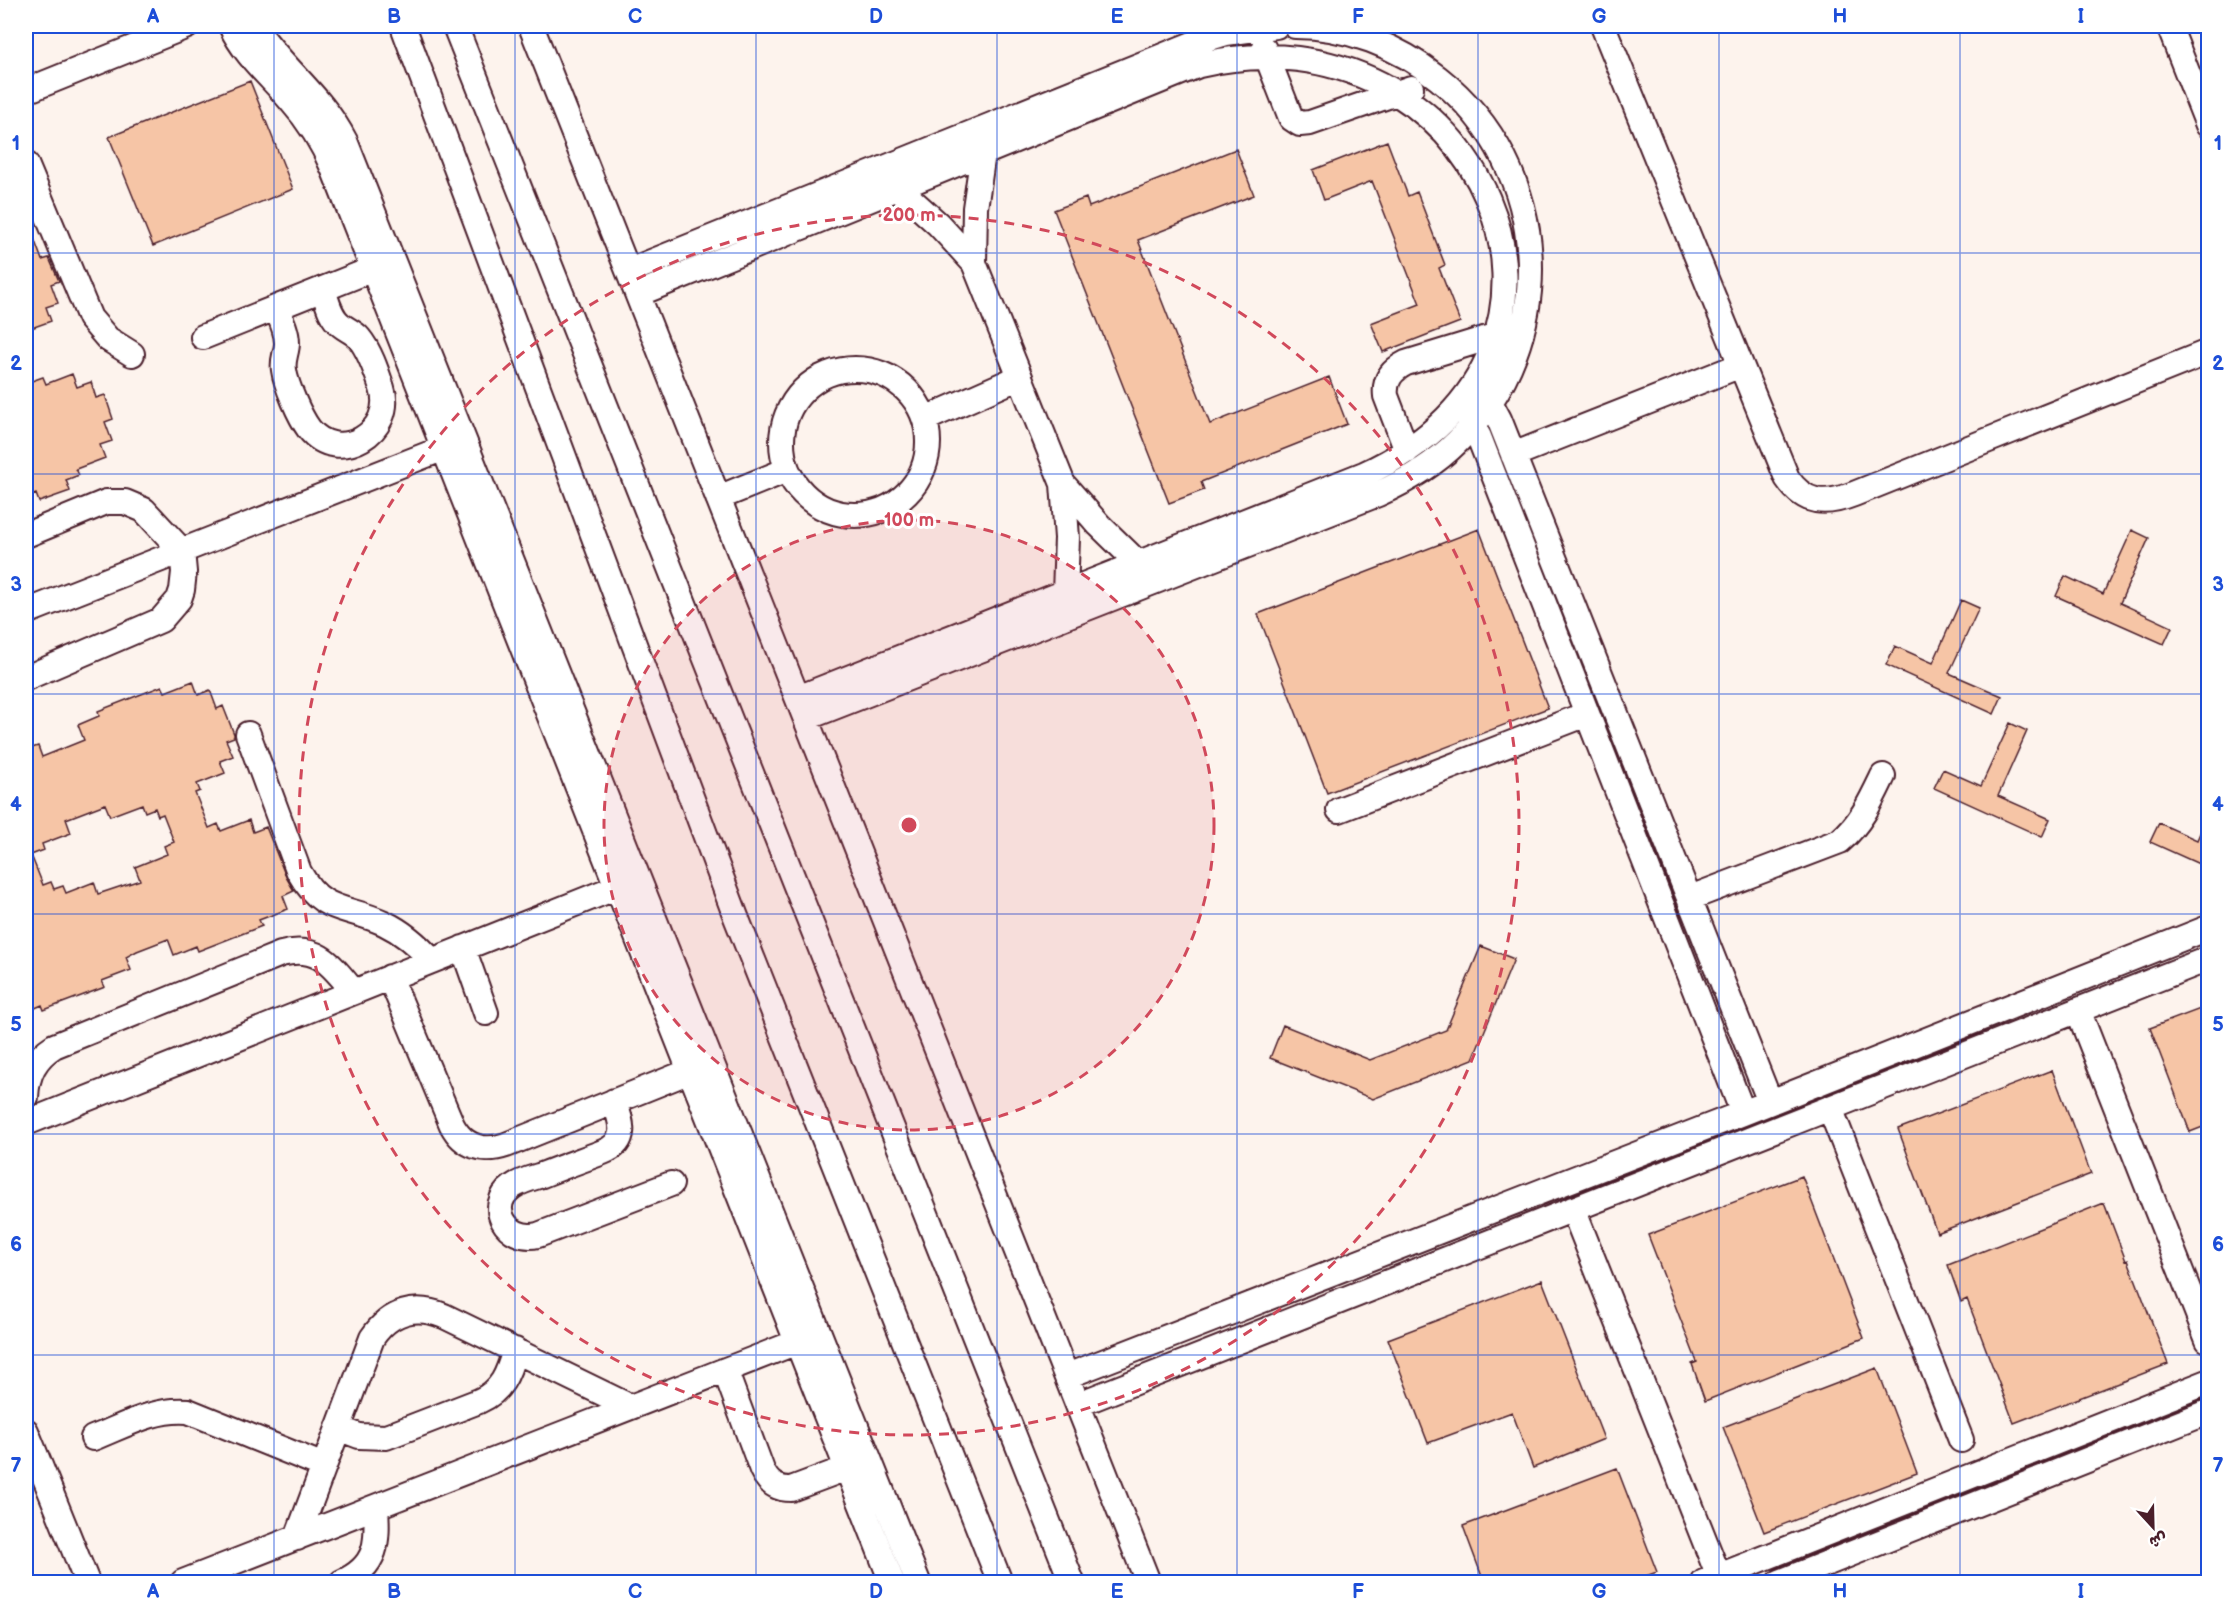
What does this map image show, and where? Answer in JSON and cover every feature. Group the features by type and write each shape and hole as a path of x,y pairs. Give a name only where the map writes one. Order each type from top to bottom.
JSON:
{"street":[{"path":"26,91 187,26"},
{"path":"231,26 251,58 291,101 320,141 333,168 892,1582"},
{"path":"254,26 275,55 328,112 348,148 918,1582"},
{"path":"404,26 736,917 1000,1582"},
{"path":"455,26 1071,1582"},
{"path":"531,26 1148,1582"},
{"path":"629,270 1200,41 1226,33 1276,26"},
{"path":"1603,26 1787,478 1799,493 1808,498 1827,502 1854,494 2208,352"},
{"path":"2169,26 2208,125"},
{"path":"638,294 1199,65 1223,57 1264,50 1298,49 1325,35 1383,44 1407,56 1450,87 1485,127 1512,173 1527,224 1531,277 1527,312 1518,346 1504,379 1473,425 1439,458 1420,472 1378,494 802,708"},
{"path":"802,708 1065,593 1365,474 1407,451 1438,426 1460,402 1473,382 1494,336 1504,287 1505,262 1500,221 1490,189 1480,166 1452,124 1434,106 1411,88 1371,66 1325,35"},
{"path":"1264,50 1291,118 1300,124 1310,123 1411,88"},
{"path":"974,263 975,208 983,153"},
{"path":"26,164 90,318 108,339 132,354"},
{"path":"898,188 938,224 974,263 1063,484 1093,519 1138,563"},
{"path":"203,337 373,269"},
{"path":"276,308 286,335 284,372 308,427 323,441 332,444 342,445 362,440 370,435 382,418 384,408 382,388 364,346 355,334 334,318 323,289"},
{"path":"1407,451 1386,396 1385,389 1394,370 1406,363 1494,336"},
{"path":"1513,455 1741,365"},
{"path":"858,369 887,376 899,383 910,394 925,419 928,448 919,477 900,500 880,511 843,515 829,511 804,495 787,470 781,442 787,413 804,389 829,374 858,369"},
{"path":"925,419 1020,377"},
{"path":"1473,382 1490,402 1513,455 1770,1102"},
{"path":"1460,402 1473,425 1743,1113"},
{"path":"26,612 444,448"},
{"path":"718,498 787,470"},
{"path":"1063,484 1066,538 1065,593"},
{"path":"26,535 106,502 125,502 144,510 182,550 184,572 182,590 174,606 161,620 26,678"},
{"path":"1339,810 1587,714"},
{"path":"248,734 298,872 312,892 332,906 371,917 398,930 422,949 432,961"},
{"path":"1690,898 1840,841 1864,815 1883,776"},
{"path":"26,1123 617,887"},
{"path":"1067,1376 1743,1113 2208,928"},
{"path":"463,948 486,1013"},
{"path":"26,1097 26,1084 33,1066 54,1046 281,954 300,951 318,956 333,967 354,992"},
{"path":"1079,1404 2208,959"},
{"path":"390,977 452,1125 456,1133 470,1145 488,1149 497,1148 690,1071"},
{"path":"2078,1010 2208,1340"},
{"path":"1721,1058 1748,1046"},
{"path":"614,1101 622,1126 619,1140 615,1145 603,1152 511,1187 502,1201 501,1210 505,1225 516,1234 538,1235 671,1184"},
{"path":"1830,1108 1961,1440"},
{"path":"1573,1209 1711,1580 2208,1382"},
{"path":"297,1538 372,1338 379,1328 398,1313 422,1309 433,1311 631,1407"},
{"path":"183,1582 797,1342"},
{"path":"338,1428 359,1436 386,1437 479,1401 502,1385 507,1377 515,1350"},
{"path":"725,1370 762,1470 770,1483 784,1489 791,1489 847,1468"},
{"path":"93,1438 157,1413 188,1411 324,1466"},
{"path":"1780,1582 2208,1412"},
{"path":"26,1431 87,1582"},
{"path":"342,1582 360,1572 372,1557 377,1539 376,1507"}],"building":[{"path":"250,81 293,189 153,246 109,137"},
{"path":"1387,141 1408,196 1417,192 1445,265 1439,268 1460,322 1383,352 1371,323 1420,304 1372,181 1324,200 1313,170"},
{"path":"1236,149 1254,195 1138,240 1210,424 1329,377 1347,424 1201,482 1204,490 1169,503 1054,210 1086,198 1089,207"},
{"path":"26,221 42,260 49,258 59,281 51,284 58,303 46,307 51,321 26,330"},
{"path":"72,374 77,387 91,382 96,398 105,395 113,419 105,422 112,441 100,445 105,458 76,469 79,475 66,480 70,491 39,502 36,494 26,498 26,383 43,377 46,384"},
{"path":"1479,529 1548,708 1327,793 1258,614"},
{"path":"2132,530 2149,538 2120,603 2172,627 2164,644 2056,596 2065,576 2103,594"},
{"path":"1961,600 1979,608 1949,673 2002,696 1994,714 1886,665 1895,646 1933,663"},
{"path":"193,681 198,695 210,690 217,709 223,706 234,734 234,737 226,740 233,756 220,761 225,773 197,784 200,791 195,793 209,828 218,824 221,831 249,820 253,832 266,827 294,891 283,896 288,909 259,920 262,926 198,951 196,946 174,955 168,939 137,951 126,957 131,970 102,981 105,987 44,1010 42,1005 26,1012 26,750 38,746 42,757 84,740 78,725 99,716 98,711 162,686 165,692","holes":["105,804 110,816 142,804 145,812 155,808 158,816 163,814 174,842 164,846 167,854 135,867 140,880 98,894 94,882 66,893 63,886 54,889 51,882 43,885 31,855 44,850 42,844 71,833 66,819"]},
{"path":"2010,723 2027,731 1998,796 2050,819 2042,837 1934,788 1943,769 1981,786"},
{"path":"2208,814 2208,868 2150,842 2159,823 2197,840"},
{"path":"1481,946 1514,959 1473,1059 1373,1099 1270,1058 1283,1025 1370,1060 1446,1030"},
{"path":"2208,1006 2208,1125 2190,1132 2150,1028"},
{"path":"2052,1070 2091,1174 1937,1233 1898,1129"},
{"path":"1802,1176 1864,1338 1705,1401 1692,1364 1697,1362 1648,1235"},
{"path":"2104,1203 2168,1364 2014,1423 1967,1299 1961,1302 1948,1265"},
{"path":"1542,1280 1604,1439 1533,1468 1512,1412 1428,1443 1388,1339"},
{"path":"1877,1368 1917,1473 1764,1532 1723,1427"},
{"path":"1617,1468 1657,1572 1629,1582 1484,1582 1463,1526"}]}
